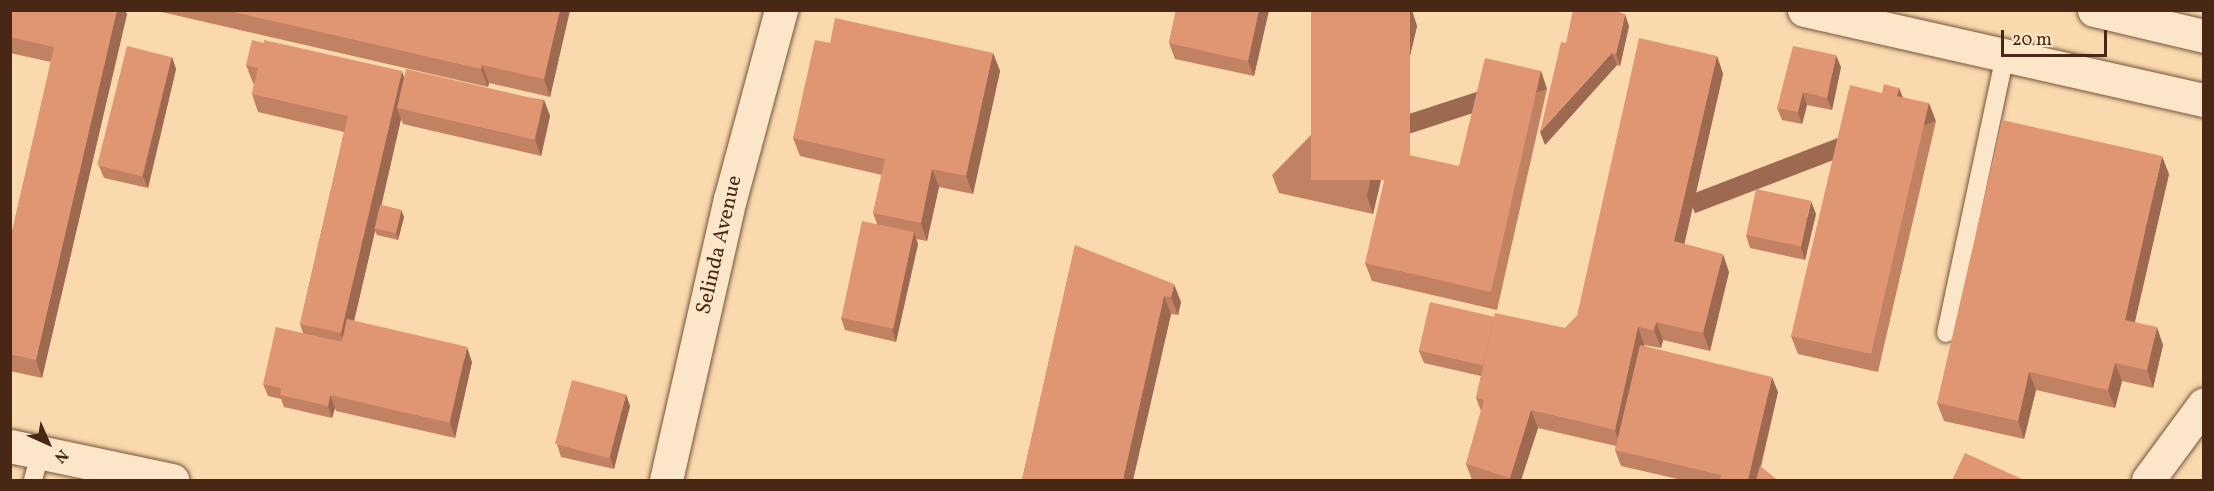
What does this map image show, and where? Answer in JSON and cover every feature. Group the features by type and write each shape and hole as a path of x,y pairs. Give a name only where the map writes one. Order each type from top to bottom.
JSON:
{"street":[{"name":"Selinda Avenue","path":"666,480 730,199 781,10"},
{"path":"1804,10 2204,100"},
{"path":"2094,10 2204,36"},
{"path":"2148,480 2204,404"},
{"path":"28,460 172,480"}],"lane":[{"path":"1946,333 2005,56"}],"building":[{"path":"10,10 117,10 36,360 10,354 10,241 54,47 10,37"},
{"path":"225,10 560,10 544,79 482,65 481,69"},
{"path":"1176,10 1259,10 1248,61 1169,43"},
{"path":"1311,10 1410,10 1410,180 1311,180"},
{"path":"1573,10 1611,10 1625,14 1616,54 1612,53 1540,132 1561,42 1566,43"},
{"path":"835,18 993,53 966,176 932,169 921,223 873,213 885,159 793,138 815,40 830,43"},
{"path":"1639,38 1717,56 1674,241 1723,254 1703,333 1656,322 1654,330 1638,327 1615,430 1531,410 1510,478 1466,464 1484,400 1476,398 1495,313 1565,328 1577,316"},
{"path":"252,40 264,43 264,40 402,71 341,333 300,324 348,116 252,94 258,68 246,65"},
{"path":"127,46 172,57 142,176 97,165"},
{"path":"1793,46 1836,55 1827,98 1803,92 1798,112 1777,108"},
{"path":"1485,58 1541,71 1491,292 1365,263 1391,151 1459,166"},
{"path":"406,69 543,101 534,140 397,108"},
{"path":"1884,84 1899,88 1897,96 1929,103 1871,354 1791,336 1850,85 1882,93"},
{"path":"2002,120 2162,156 2125,320 2157,327 2147,370 2115,363 2108,390 2029,372 2018,421 1937,403"},
{"path":"1756,189 1811,201 1801,247 1746,235"},
{"path":"380,205 401,210 396,233 375,228"},
{"path":"862,221 914,232 893,329 841,318"},
{"path":"1075,245 1174,284 1171,297 1164,296 1123,480 1022,480"},
{"path":"1430,302 1494,317 1483,366 1419,351"},
{"path":"347,319 467,347 449,423 329,395"},
{"path":"276,327 342,342 328,406 280,395 281,388 263,384"},
{"path":"1640,345 1772,377 1748,480 1720,480 1721,475 1615,450"},
{"path":"572,380 626,394 609,458 555,444"},
{"path":"1965,453 2024,480 1952,480"},
{"path":"1760,466 1777,480 1756,480"}]}
